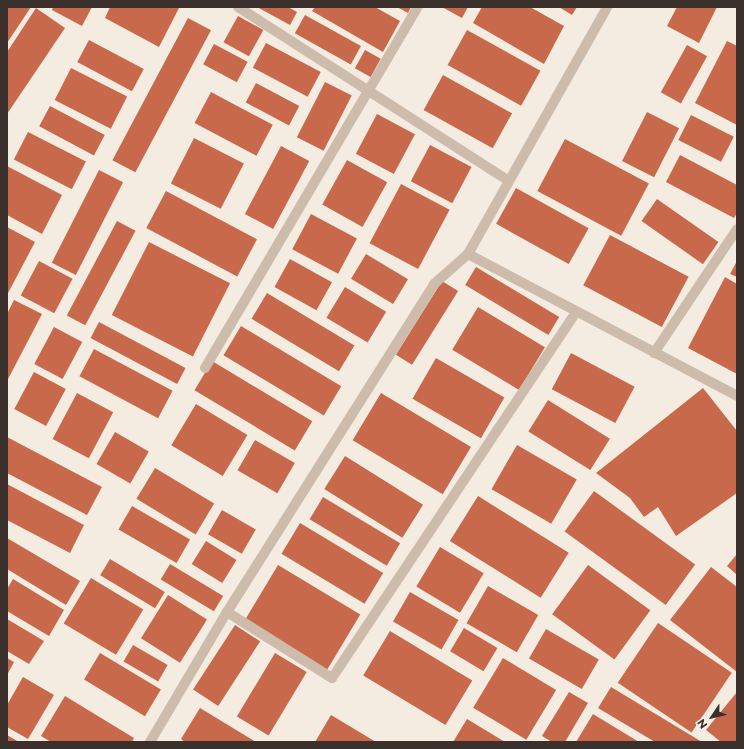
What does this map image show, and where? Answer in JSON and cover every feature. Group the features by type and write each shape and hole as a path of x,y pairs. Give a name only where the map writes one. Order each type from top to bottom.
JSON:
{"street":[{"path":"238,7 509,181"},
{"path":"205,368 371,91 418,7"},
{"path":"150,742 227,612 434,284 468,254 607,7"},
{"path":"654,353 737,229"},
{"path":"468,254 737,396"},
{"path":"227,612 332,678 576,312"}],"building":[{"path":"7,7 31,7 7,43"},
{"path":"53,7 92,7 82,26 52,10"},
{"path":"110,7 179,8 159,47 105,18"},
{"path":"257,7 288,7 297,12 290,25"},
{"path":"315,7 375,7 400,21 383,52 312,11"},
{"path":"397,7 411,7 408,13"},
{"path":"442,7 468,7 462,18"},
{"path":"482,7 530,7 564,26 544,64 473,23"},
{"path":"559,7 577,7 572,15"},
{"path":"677,7 717,7 699,43 667,26"},
{"path":"36,8 65,28 7,114 7,52"},
{"path":"305,15 361,46 351,64 295,33"},
{"path":"238,16 263,30 249,56 223,42"},
{"path":"188,18 211,30 135,172 112,160"},
{"path":"467,30 540,71 521,106 448,65"},
{"path":"89,40 144,69 132,91 77,62"},
{"path":"727,41 737,46 737,125 695,103"},
{"path":"266,43 321,72 308,97 253,68"},
{"path":"214,44 248,62 237,82 203,64"},
{"path":"687,45 707,56 681,103 661,92"},
{"path":"365,50 381,59 371,77 355,68"},
{"path":"71,68 127,97 111,129 55,100"},
{"path":"443,75 512,113 493,148 424,110"},
{"path":"325,82 352,96 324,151 297,137"},
{"path":"256,83 299,106 289,125 246,102"},
{"path":"211,92 273,125 256,156 195,123"},
{"path":"50,106 105,135 94,155 39,126"},
{"path":"647,112 679,128 654,177 622,161"},
{"path":"377,114 415,134 394,174 356,154"},
{"path":"691,115 734,137 721,162 678,140"},
{"path":"28,132 86,162 72,189 14,160"},
{"path":"194,138 244,163 221,209 171,183"},
{"path":"565,139 649,184 621,236 537,191"},
{"path":"430,145 471,167 452,203 411,181"},
{"path":"281,146 309,161 273,229 245,214"},
{"path":"680,155 737,185 737,213 734,218 666,182"},
{"path":"347,160 387,182 363,227 322,205"},
{"path":"7,166 62,195 42,234 7,215"},
{"path":"99,170 123,182 76,275 52,263"},
{"path":"401,184 450,210 418,269 370,243"},
{"path":"516,188 589,228 569,264 496,224"},
{"path":"166,191 257,239 237,276 146,228"},
{"path":"657,199 718,242 703,264 642,221"},
{"path":"311,214 357,238 338,274 292,249"},
{"path":"117,221 136,231 85,325 67,315"},
{"path":"7,227 35,242 7,295"},
{"path":"610,235 689,277 662,327 583,285"},
{"path":"149,242 230,283 193,356 112,315"},
{"path":"366,254 408,279 393,304 351,279"},
{"path":"290,259 332,282 316,310 274,287"},
{"path":"39,261 73,279 54,313 21,295"},
{"path":"737,261 737,277 730,274"},
{"path":"476,267 559,317 548,335 465,285"},
{"path":"725,277 737,284 737,374 688,348"},
{"path":"442,281 458,291 412,365 396,355"},
{"path":"345,287 386,312 368,343 326,318"},
{"path":"267,293 354,346 339,371 252,319"},
{"path":"14,300 42,314 7,381 7,314"},
{"path":"478,307 545,347 519,390 452,350"},
{"path":"99,322 186,368 177,384 91,338"},
{"path":"241,326 341,386 324,415 223,355"},
{"path":"54,327 82,342 63,379 34,364"},
{"path":"94,349 173,391 158,418 79,376"},
{"path":"571,353 635,387 615,423 552,389"},
{"path":"436,358 504,398 481,438 412,399"},
{"path":"212,361 312,421 295,450 194,390"},
{"path":"34,372 66,389 46,426 14,409"},
{"path":"703,388 737,431 737,493 676,536 658,507 644,517 630,498 596,473"},
{"path":"77,393 113,412 89,458 53,439"},
{"path":"381,393 471,447 443,494 353,440"},
{"path":"548,400 610,439 590,470 528,431"},
{"path":"196,404 247,435 223,476 171,445"},
{"path":"115,432 149,452 130,484 96,464"},
{"path":"7,437 102,487 87,515 7,473"},
{"path":"255,440 295,463 277,493 238,470"},
{"path":"517,445 577,480 551,524 492,489"},
{"path":"345,456 423,505 402,538 324,489"},
{"path":"155,468 214,504 196,534 136,499"},
{"path":"7,484 84,525 70,553 7,520"},
{"path":"594,491 695,564 666,605 565,531"},
{"path":"478,496 569,553 541,598 450,541"},
{"path":"323,497 400,543 387,566 310,519"},
{"path":"132,506 190,540 177,563 119,529"},
{"path":"222,510 256,530 242,554 208,534"},
{"path":"300,523 383,573 365,604 281,554"},
{"path":"7,538 80,581 66,605 7,569"},
{"path":"206,541 237,560 222,583 192,564"},
{"path":"440,547 484,573 460,613 416,586"},
{"path":"737,554 737,575 727,566"},
{"path":"110,559 165,592 155,608 100,575"},
{"path":"170,564 223,596 214,611 161,579"},
{"path":"278,565 360,614 327,670 245,621"},
{"path":"588,565 650,610 614,660 552,614"},
{"path":"711,567 737,587 737,672 670,620"},
{"path":"91,578 143,609 116,655 64,623"},
{"path":"13,579 64,610 49,636 7,611 7,589"},
{"path":"488,586 538,615 517,652 466,623"},
{"path":"410,592 458,620 441,649 393,621"},
{"path":"168,595 207,619 180,663 141,638"},
{"path":"7,619 44,641 29,664 7,651"},
{"path":"658,623 732,673 692,732 618,683"},
{"path":"235,625 260,641 218,706 193,690"},
{"path":"464,628 497,648 484,671 450,651"},
{"path":"546,629 599,660 582,689 529,658"},
{"path":"390,631 472,680 446,725 363,676"},
{"path":"133,645 168,665 158,681 123,661"},
{"path":"100,653 161,690 145,716 84,680"},
{"path":"275,653 307,672 269,735 237,716"},
{"path":"7,658 14,662 7,675"},
{"path":"503,658 556,690 526,740 473,708"},
{"path":"23,677 54,695 28,739 7,727 7,705"},
{"path":"611,687 702,742 655,742 598,708"},
{"path":"569,692 588,703 565,742 552,742 542,736"},
{"path":"737,692 737,742 721,742 706,730"},
{"path":"65,696 134,738 132,742 51,742 41,736"},
{"path":"200,708 256,742 185,742 181,739"},
{"path":"593,714 639,742 576,742"},
{"path":"331,715 376,742 315,742"},
{"path":"467,719 505,742 453,742"},
{"path":"7,735 19,742 7,742"}]}
